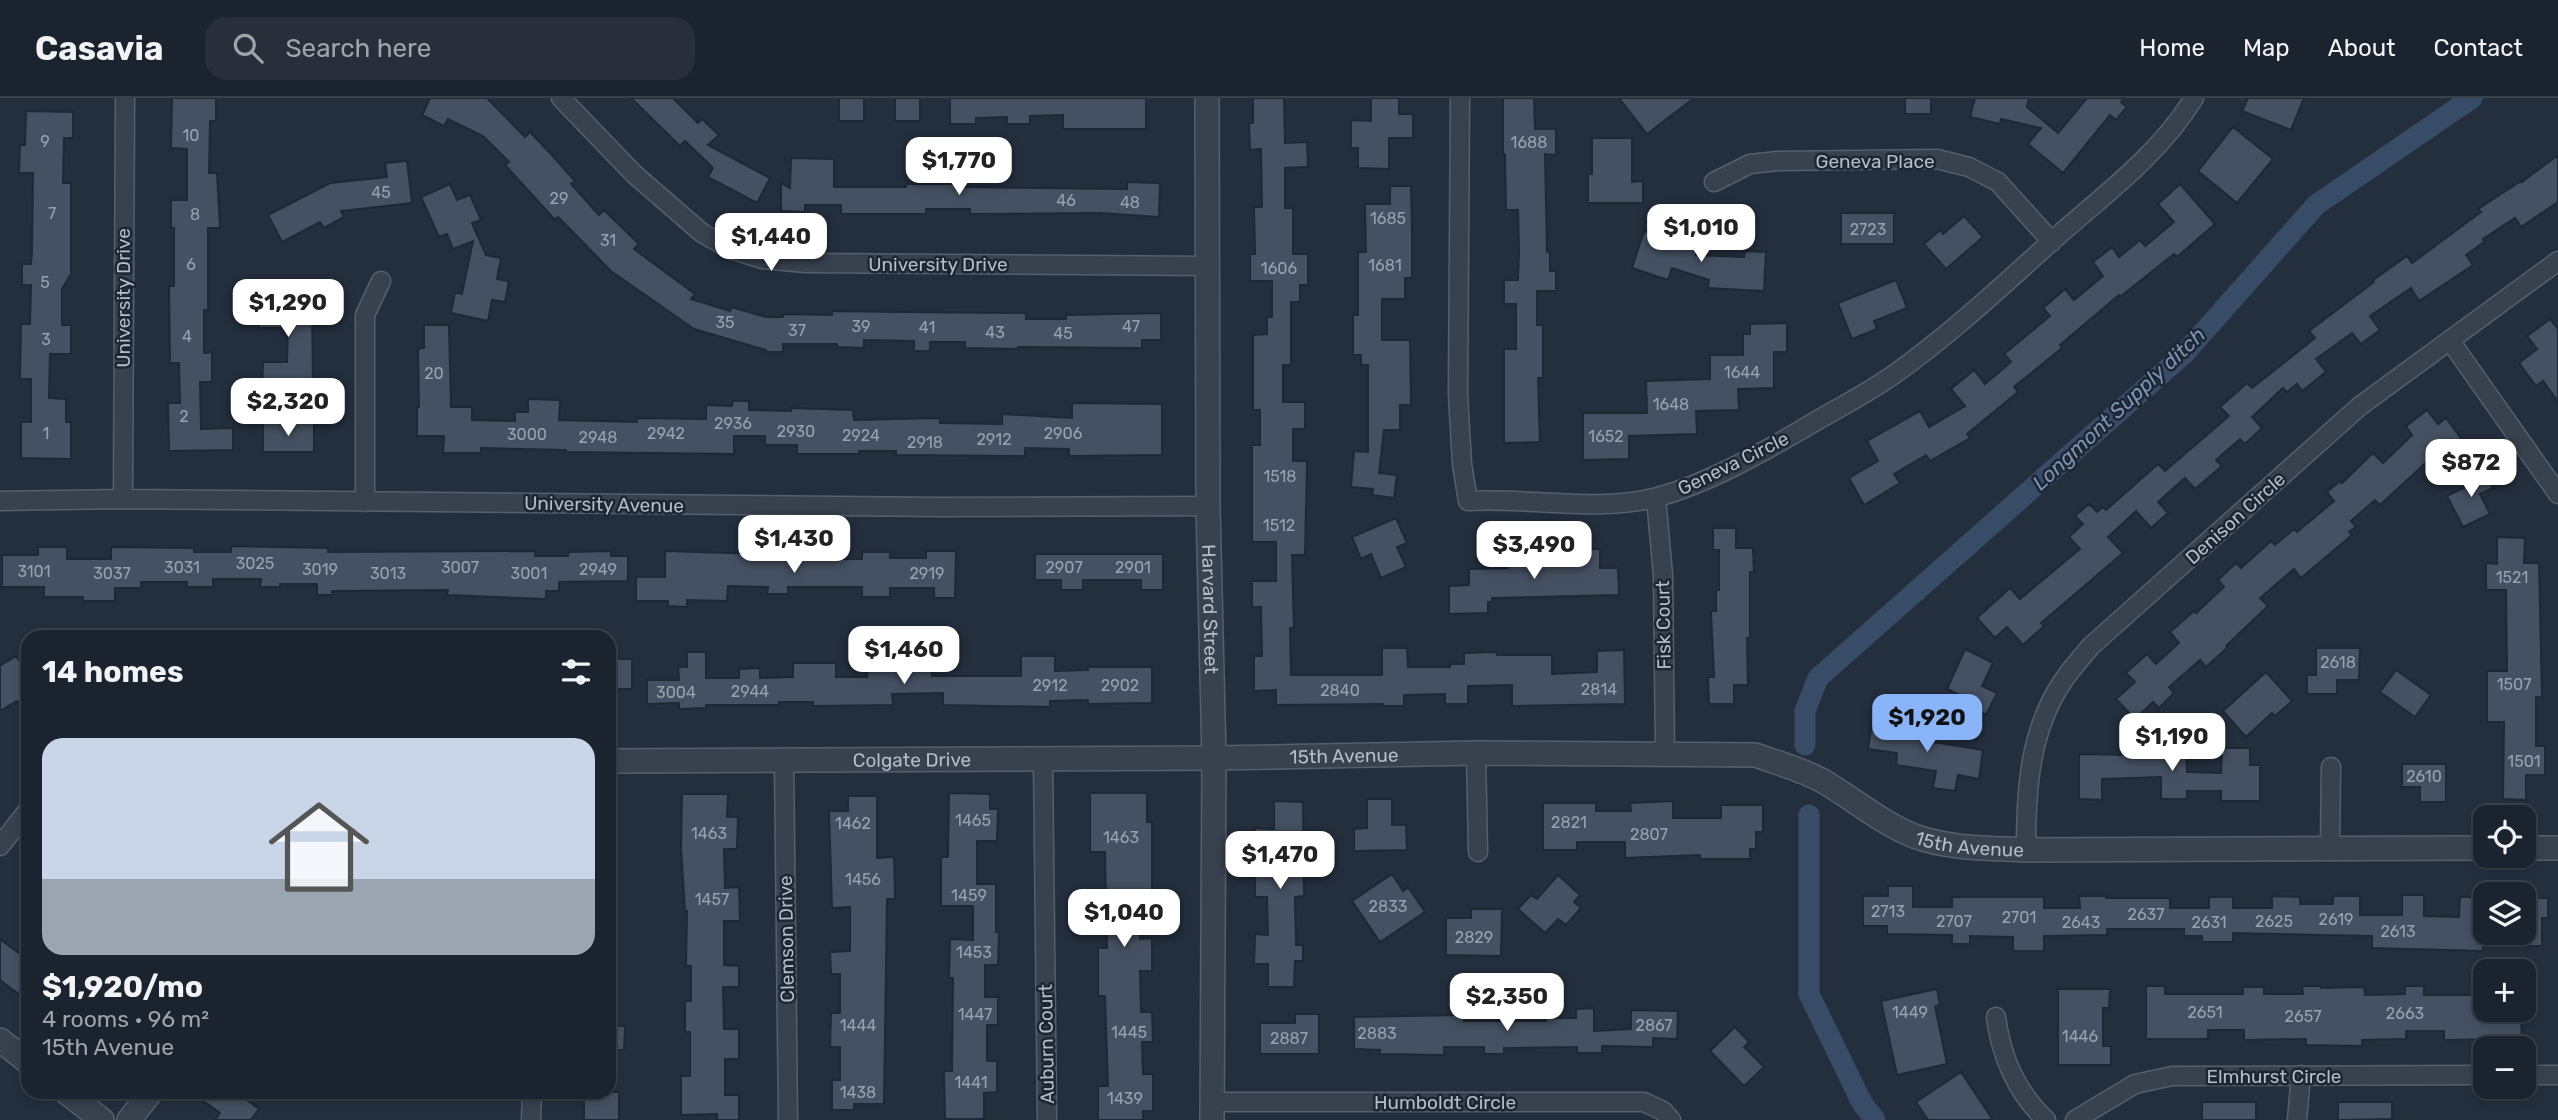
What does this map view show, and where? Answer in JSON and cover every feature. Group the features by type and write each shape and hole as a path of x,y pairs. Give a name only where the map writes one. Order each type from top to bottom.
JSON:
{"street":[{"name":"University Drive","path":"122,499 125,98"},
{"name":"University Drive","path":"561,98 634,174 702,233 730,249 761,259 805,263 1207,266"},
{"name":"Harvard Street","path":"1207,98 1208,506 1214,758 1212,1111"},
{"name":"Geneva Circle","path":"1460,98 1458,394 1462,464 1468,501 1625,503 1656,498 1692,486 1772,447 1895,374 1969,315 2152,153 2179,122 2194,98"},
{"name":"Geneva Place","path":"1714,182 1750,164 1778,161 1937,159 1969,167 1997,182 2052,242"},
{"name":"Denison Circle","path":"2026,850 2029,767 2041,722 2062,682 2091,646 2360,406 2451,342 2558,261"},
{"path":"365,502 365,315 381,281"},
{"path":"2451,342 2558,494"},
{"name":"Fisk Court","path":"1656,498 1663,575 1665,753"},
{"name":"University Avenue","path":"0,501 122,499 927,507 1208,506"},
{"path":"1476,753 1478,852"},
{"name":"15th Avenue","path":"1214,758 1476,753 1755,755 1822,781 1878,820 1916,837 1959,846 2026,850 2473,848"},
{"name":"Clemson Drive","path":"784,758 788,1120"},
{"name":"Auburn Court","path":"1043,758 1047,1120"},
{"name":"Colgate Drive","path":"616,761 1214,758"},
{"path":"2330,767 2330,848"},
{"path":"0,846 21,819"},
{"path":"2536,848 2558,848"},
{"path":"1996,1017 1999,1036 2012,1074 2033,1108 2046,1120"},
{"path":"0,1040 21,1056"},
{"path":"2297,1120 2301,1075"},
{"name":"Elmhurst Circle","path":"2075,1120 2135,1084 2172,1076 2473,1075"},
{"path":"2536,1075 2558,1075"},
{"path":"75,1099 102,1120"},
{"path":"129,1120 146,1099"},
{"path":"531,1120 532,1099"},
{"name":"Humboldt Circle","path":"1212,1111 1644,1102 1663,1111 1671,1120"}],"building":[{"path":"172,98 216,98 216,121 210,121 209,173 217,173 220,228 208,228 208,310 204,310 204,353 212,352 212,382 200,382 201,429 233,428 233,450 169,451 168,403 180,403 179,363 170,363 169,286 174,286 171,200 187,200 187,149 171,148"},
{"path":"430,98 487,98 525,137 530,132 575,181 571,184 599,215 604,210 639,244 634,249 695,294 691,299 730,311 731,307 766,317 783,317 783,314 832,315 832,311 1026,313 1026,319 1066,319 1066,315 1161,313 1161,340 1142,340 1142,348 965,348 965,342 930,342 930,351 914,351 914,341 864,340 864,348 837,347 837,344 783,344 783,352 766,352 694,329 611,271 558,217 555,220 505,165 509,162 483,136 448,119 444,126 422,115"},
{"path":"631,98 673,98 698,123 702,119 719,135 708,145 770,178 757,203 708,177 713,168 685,141 680,146"},
{"path":"839,98 864,98 864,121 839,121"},
{"path":"895,98 920,98 920,121 895,121"},
{"path":"950,98 1146,98 1146,129 1063,129 1063,115 1030,116 1030,124 1007,124 1007,117 976,118 976,124 950,124"},
{"path":"1253,98 1284,98 1285,143 1307,142 1308,167 1285,168 1285,208 1293,208 1293,254 1308,254 1308,285 1300,285 1300,302 1291,302 1291,365 1283,365 1283,402 1305,402 1305,429 1293,429 1293,461 1307,461 1305,555 1292,555 1294,628 1290,628 1291,675 1382,675 1382,648 1407,648 1408,667 1450,667 1450,664 1464,664 1464,653 1552,655 1552,674 1597,672 1597,651 1624,650 1625,704 1512,706 1512,685 1468,686 1468,704 1445,704 1445,694 1404,695 1404,706 1276,705 1276,690 1254,691 1254,656 1262,656 1261,607 1252,607 1252,581 1276,581 1276,542 1252,542 1252,445 1260,445 1260,410 1253,410 1253,335 1267,334 1267,317 1272,317 1272,281 1250,281 1250,254 1255,254 1254,207 1262,207 1261,149 1250,150 1249,123 1253,123"},
{"path":"1371,98 1399,98 1399,114 1413,114 1413,138 1389,138 1389,169 1358,168 1358,148 1351,148 1351,120 1371,121"},
{"path":"1503,98 1534,98 1535,129 1556,129 1556,155 1545,154 1547,252 1550,251 1550,271 1556,271 1556,291 1537,291 1537,325 1543,325 1543,378 1538,378 1540,442 1504,443 1504,349 1516,349 1516,304 1504,304 1504,280 1518,280 1519,252 1518,210 1506,210"},
{"path":"1619,98 1694,98 1647,134"},
{"path":"1905,98 1931,98 1931,114 1905,114"},
{"path":"1975,98 2029,98 2027,107 2058,133 2087,98 2124,98 2121,102 2127,107 2116,120 2110,115 2063,173 2028,144 2041,128 2001,119 2000,124 1970,117"},
{"path":"2248,98 2304,98 2291,130 2242,111"},
{"path":"26,111 73,112 73,138 64,138 63,183 71,183 71,274 62,289 62,325 71,325 71,354 50,354 49,398 66,399 66,422 71,422 71,459 21,458 21,422 31,422 31,379 20,379 21,324 30,324 31,285 22,285 22,264 31,264 32,251 33,173 19,173 20,145 25,145"},
{"path":"2233,127 2273,159 2237,203 2198,171"},
{"path":"1592,138 1632,138 1632,182 1643,181 1643,203 1588,203 1588,174 1592,174"},
{"path":"2558,155 2558,202 2521,227 2515,218 2483,239 2484,242 2466,255 2473,265 2419,301 2411,288 2370,316 2380,330 2361,344 2352,333 2316,359 2326,372 2302,391 2297,384 2287,392 2283,388 2252,417 2262,428 2245,444 2240,439 2216,460 2222,466 2195,489 2185,478 2158,502 2168,513 2151,528 2136,511 2108,537 2123,553 2041,623 2044,626 2023,645 2007,627 1995,638 1977,618 2010,588 2020,599 2080,549 2069,537 2083,524 2075,516 2089,504 2097,512 2103,507 2106,510 2158,464 2165,471 2229,416 2220,407 2247,383 2252,388 2315,338 2309,331 2374,282 2373,280 2407,256 2412,263 2481,212 2478,209 2522,182"},
{"path":"791,158 834,159 834,187 965,184 965,187 1127,189 1127,182 1160,183 1159,217 1100,213 970,214 970,209 926,209 926,214 841,214 841,205 805,205 805,212 781,211 781,183 790,188"},
{"path":"407,161 412,203 341,211 344,217 324,228 320,222 282,242 268,215 330,183 387,177 385,163"},
{"path":"450,184 457,200 470,195 481,220 472,223 486,255 501,258 497,279 509,281 505,302 492,300 488,321 451,313 455,292 462,294 473,241 453,249 447,234 439,237 421,197"},
{"path":"2180,184 2215,224 2177,257 2174,254 2120,297 2119,295 2060,345 2062,348 2014,387 2018,392 1967,434 1970,438 1930,461 1926,455 1894,474 1900,483 1864,505 1849,478 1878,461 1867,441 1920,411 1929,427 1965,406 1951,389 1974,370 1985,384 2011,362 2004,354 2050,316 2043,308 2065,289 2074,300 2103,276 2093,262 2112,247 2119,257 2140,240 2145,246 2174,222 2158,204"},
{"path":"1390,186 1411,186 1412,232 1412,278 1405,278 1405,299 1382,299 1382,340 1410,340 1411,405 1400,405 1400,430 1384,430 1379,473 1397,475 1394,498 1372,495 1373,489 1351,487 1354,451 1368,452 1368,365 1361,365 1361,355 1353,355 1353,315 1358,315 1358,252 1366,252 1365,204 1390,204"},
{"path":"1841,213 1894,213 1894,244 1841,244"},
{"path":"1964,216 1983,237 1946,269 1924,244 1940,230 1943,234"},
{"path":"1644,231 1698,248 1696,255 1744,257 1745,251 1766,252 1764,291 1708,288 1709,280 1672,268 1668,280 1632,268"},
{"path":"1896,280 1907,308 1874,321 1877,329 1852,339 1838,303"},
{"path":"259,283 290,283 290,301 312,300 313,392 262,391 263,362 287,362 288,328 259,328"},
{"path":"2550,319 2558,329 2558,402 2543,381 2536,386 2519,363 2537,349 2527,336"},
{"path":"1787,323 1787,352 1774,352 1774,388 1738,389 1739,410 1696,411 1697,434 1629,436 1629,459 1583,460 1583,413 1647,413 1646,381 1710,379 1710,355 1743,355 1743,334 1750,334 1750,324"},
{"path":"424,325 449,325 451,407 472,407 472,420 515,421 515,412 528,412 528,399 560,400 559,420 637,422 637,418 706,419 706,405 732,406 733,401 749,401 749,410 853,410 854,420 940,418 940,423 1002,424 1002,414 1072,418 1072,403 1162,404 1162,455 1069,456 1069,449 1025,448 1025,456 896,455 896,451 797,454 797,445 765,445 765,436 734,436 734,454 481,448 481,453 443,453 444,436 417,436 418,349 424,348"},
{"path":"2427,410 2438,424 2446,418 2466,445 2436,467 2430,459 2380,505 2375,500 2351,521 2356,527 2349,532 2352,535 2301,578 2294,569 2260,598 2268,606 2226,646 2227,648 2206,667 2200,660 2169,687 2174,693 2159,708 2153,702 2135,719 2116,699 2135,682 2126,673 2147,654 2156,664 2179,643 2170,632 2224,587 2218,580 2236,563 2241,568 2271,541 2275,545 2294,529 2297,532 2334,501 2327,492 2340,481 2342,483 2373,453 2383,463 2412,435 2406,426"},
{"path":"263,423 314,423 314,452 263,452"},
{"path":"2483,469 2493,488 2480,494 2490,514 2463,527 2447,496 2467,486 2464,479"},
{"path":"1396,518 1407,543 1397,547 1406,567 1381,578 1371,554 1361,559 1352,537"},
{"path":"1713,528 1736,528 1736,548 1753,548 1754,572 1750,572 1750,638 1747,638 1748,685 1734,685 1734,704 1709,704 1708,677 1714,677 1711,611 1716,611 1716,590 1719,590 1719,550 1713,550"},
{"path":"2497,537 2525,538 2524,563 2539,563 2542,697 2536,697 2536,746 2545,746 2545,775 2526,775 2526,800 2503,799 2504,722 2487,722 2487,671 2507,671 2506,590 2486,590 2486,563 2497,564"},
{"path":"231,546 328,548 328,552 535,551 535,556 568,556 568,552 611,551 611,556 628,556 628,581 559,582 559,591 546,591 546,599 447,595 448,590 332,591 332,595 317,595 317,584 260,587 261,579 213,579 213,587 187,587 187,582 141,582 141,588 115,588 115,601 83,601 83,597 44,597 44,587 2,587 2,555 38,555 38,547 67,547 67,559 111,559 111,547 194,548 194,552 231,552"},
{"path":"1577,549 1600,549 1600,568 1618,568 1619,595 1492,598 1492,602 1488,602 1488,613 1449,614 1449,586 1469,585 1469,569 1508,568 1508,551 1531,551 1531,561 1577,560"},
{"path":"665,551 768,554 768,551 796,552 796,559 862,559 862,552 890,552 890,558 926,558 926,551 956,551 955,598 934,598 934,588 890,588 890,597 862,597 862,587 788,587 788,594 767,594 768,587 728,586 727,601 687,600 687,607 668,606 668,601 636,601 636,577 665,577"},
{"path":"1035,554 1163,554 1163,590 1141,590 1141,580 1083,580 1083,590 1061,590 1061,580 1035,580"},
{"path":"2316,648 2360,648 2359,680 2337,680 2337,694 2307,694 2307,675 2316,675"},
{"path":"1965,649 1993,663 1982,686 1997,693 1986,715 1967,706 1970,700 1947,689"},
{"path":"687,652 706,652 706,678 739,678 739,669 760,668 760,678 793,677 793,663 836,663 836,677 867,677 867,669 885,669 885,659 901,659 901,668 932,668 932,676 1021,676 1021,656 1055,656 1055,671 1088,670 1088,667 1152,667 1152,703 1088,704 1088,700 1050,701 1050,707 943,705 943,693 892,694 893,705 813,706 813,702 779,702 779,705 706,705 706,708 679,709 679,703 647,704 647,680 679,680 678,667 687,667"},
{"path":"16,656 21,663 21,708 17,701 0,711 0,666"},
{"path":"616,659 632,659 632,689 616,689"},
{"path":"2396,670 2431,695 2415,717 2380,692"},
{"path":"2266,672 2292,701 2275,716 2272,713 2246,737 2223,711"},
{"path":"1872,723 1927,731 1926,741 1983,750 1979,779 1958,775 1955,791 1933,788 1936,771 1896,765 1897,753 1868,749"},
{"path":"2186,747 2187,772 2221,773 2222,748 2250,748 2250,765 2260,765 2260,801 2221,801 2221,791 2187,791 2187,799 2161,799 2161,777 2102,779 2102,800 2079,799 2079,754 2130,755 2130,748"},
{"path":"2402,764 2446,764 2446,802 2420,802 2420,787 2402,787"},
{"path":"949,793 990,794 990,809 998,809 997,841 977,841 977,884 996,884 996,932 999,932 998,965 985,965 985,997 998,997 998,1025 987,1025 987,1061 997,1061 997,1092 984,1093 984,1119 945,1119 944,1071 952,1071 953,978 949,978 950,939 973,940 973,906 941,906 941,857 948,857"},
{"path":"1090,793 1147,793 1147,822 1152,822 1152,906 1140,907 1140,939 1152,938 1152,971 1140,971 1141,1012 1152,1012 1153,1042 1142,1042 1143,1074 1153,1074 1153,1111 1143,1111 1143,1120 1098,1120 1098,1086 1108,1086 1105,996 1098,996 1098,948 1107,948 1105,852 1090,852"},
{"path":"682,794 728,794 727,817 738,817 737,849 724,849 725,888 739,887 740,921 724,921 724,965 739,966 739,987 723,987 724,1029 739,1029 739,1059 725,1059 725,1095 739,1095 739,1120 717,1120 717,1114 681,1115 681,1076 690,1076 690,1032 685,1032 685,1001 691,1001 691,966 686,966 687,911 681,848"},
{"path":"848,796 877,796 877,858 894,857 895,899 887,899 884,1104 854,1104 854,1110 832,1110 832,1080 840,1080 840,1047 830,1047 831,1013 840,1013 840,974 831,974 830,952 850,951 850,907 832,908 829,811 848,811"},
{"path":"1367,799 1392,799 1392,825 1406,825 1407,850 1354,851 1354,829 1367,828"},
{"path":"1274,801 1303,802 1304,896 1295,897 1296,945 1303,945 1303,961 1295,961 1294,987 1268,987 1268,964 1254,964 1255,934 1268,935 1267,897 1255,897 1255,828 1274,829"},
{"path":"1673,801 1673,818 1721,818 1721,805 1763,805 1763,832 1756,832 1756,849 1750,849 1750,859 1700,859 1700,855 1625,858 1625,842 1577,842 1577,850 1543,850 1543,803 1596,803 1596,811 1631,811 1630,803"},
{"path":"1392,874 1403,891 1408,887 1425,912 1380,942 1352,901"},
{"path":"1558,875 1580,895 1574,902 1581,908 1566,925 1558,919 1545,933 1518,909 1531,895 1537,899"},
{"path":"1888,886 1913,886 1913,907 1952,907 1952,897 2044,897 2044,908 2080,908 2079,896 2106,896 2170,898 2170,908 2209,908 2209,897 2233,897 2233,908 2272,908 2272,896 2300,897 2300,904 2333,904 2333,896 2360,896 2360,915 2402,915 2402,895 2424,895 2424,916 2459,917 2460,897 2473,897 2473,945 2483,945 2483,951 2372,948 2372,936 2233,933 2233,942 2202,942 2202,936 2184,936 2184,929 2107,929 2107,935 2044,936 2044,951 2013,951 2013,937 1970,936 1970,944 1952,944 1952,935 1887,934 1887,926 1863,926 1863,896 1888,896"},
{"path":"2536,898 2548,898 2548,918 2542,918 2542,946 2524,946 2536,945"},
{"path":"1471,909 1502,909 1501,956 1446,955 1446,918 1471,918"},
{"path":"0,939 21,955 21,996 0,980"},
{"path":"2146,986 2165,986 2165,994 2243,994 2243,987 2264,987 2264,994 2303,994 2302,986 2364,987 2365,995 2405,994 2405,986 2424,986 2424,995 2473,995 2473,1022 2521,1022 2522,1036 2473,1036 2473,1040 2444,1040 2444,1031 2406,1031 2406,1039 2362,1040 2362,1046 2306,1045 2306,1039 2244,1040 2244,1030 2208,1030 2208,1039 2146,1039"},
{"path":"1937,989 1940,1005 1935,1006 1947,1064 1897,1075 1881,1001"},
{"path":"2058,989 2110,989 2109,1008 2103,1008 2103,1046 2111,1046 2111,1065 2058,1065"},
{"path":"1594,1008 1594,1031 1631,1029 1631,1010 1678,1011 1677,1039 1653,1038 1653,1047 1602,1046 1602,1053 1577,1053 1577,1047 1504,1048 1504,1054 1484,1054 1484,1047 1444,1047 1444,1055 1379,1054 1380,1050 1354,1049 1354,1017 1464,1015 1464,1021 1546,1021 1546,1018 1576,1018 1576,1009"},
{"path":"1295,1014 1319,1014 1319,1054 1260,1054 1260,1023 1295,1023"},
{"path":"616,1026 625,1026 624,1050 616,1050"},
{"path":"1735,1027 1749,1042 1744,1047 1764,1067 1744,1086 1710,1051"},
{"path":"1961,1072 1993,1120 1928,1120 1916,1102"},
{"path":"616,1092 619,1092 619,1120 584,1120 584,1099 616,1099"},
{"path":"201,1099 245,1099 259,1109 251,1120 215,1120 220,1113"},
{"path":"2202,1102 2256,1102 2256,1120 2202,1120"},
{"path":"2338,1102 2392,1102 2392,1119 2338,1120"}],"waterway":[{"name":"Longmont Supply ditch","path":"1805,745 1805,711 1818,678 2184,354 2316,205 2472,98"},
{"name":"Longmont Supply ditch","path":"1809,815 1809,994 1862,1103 1875,1120"}]}
